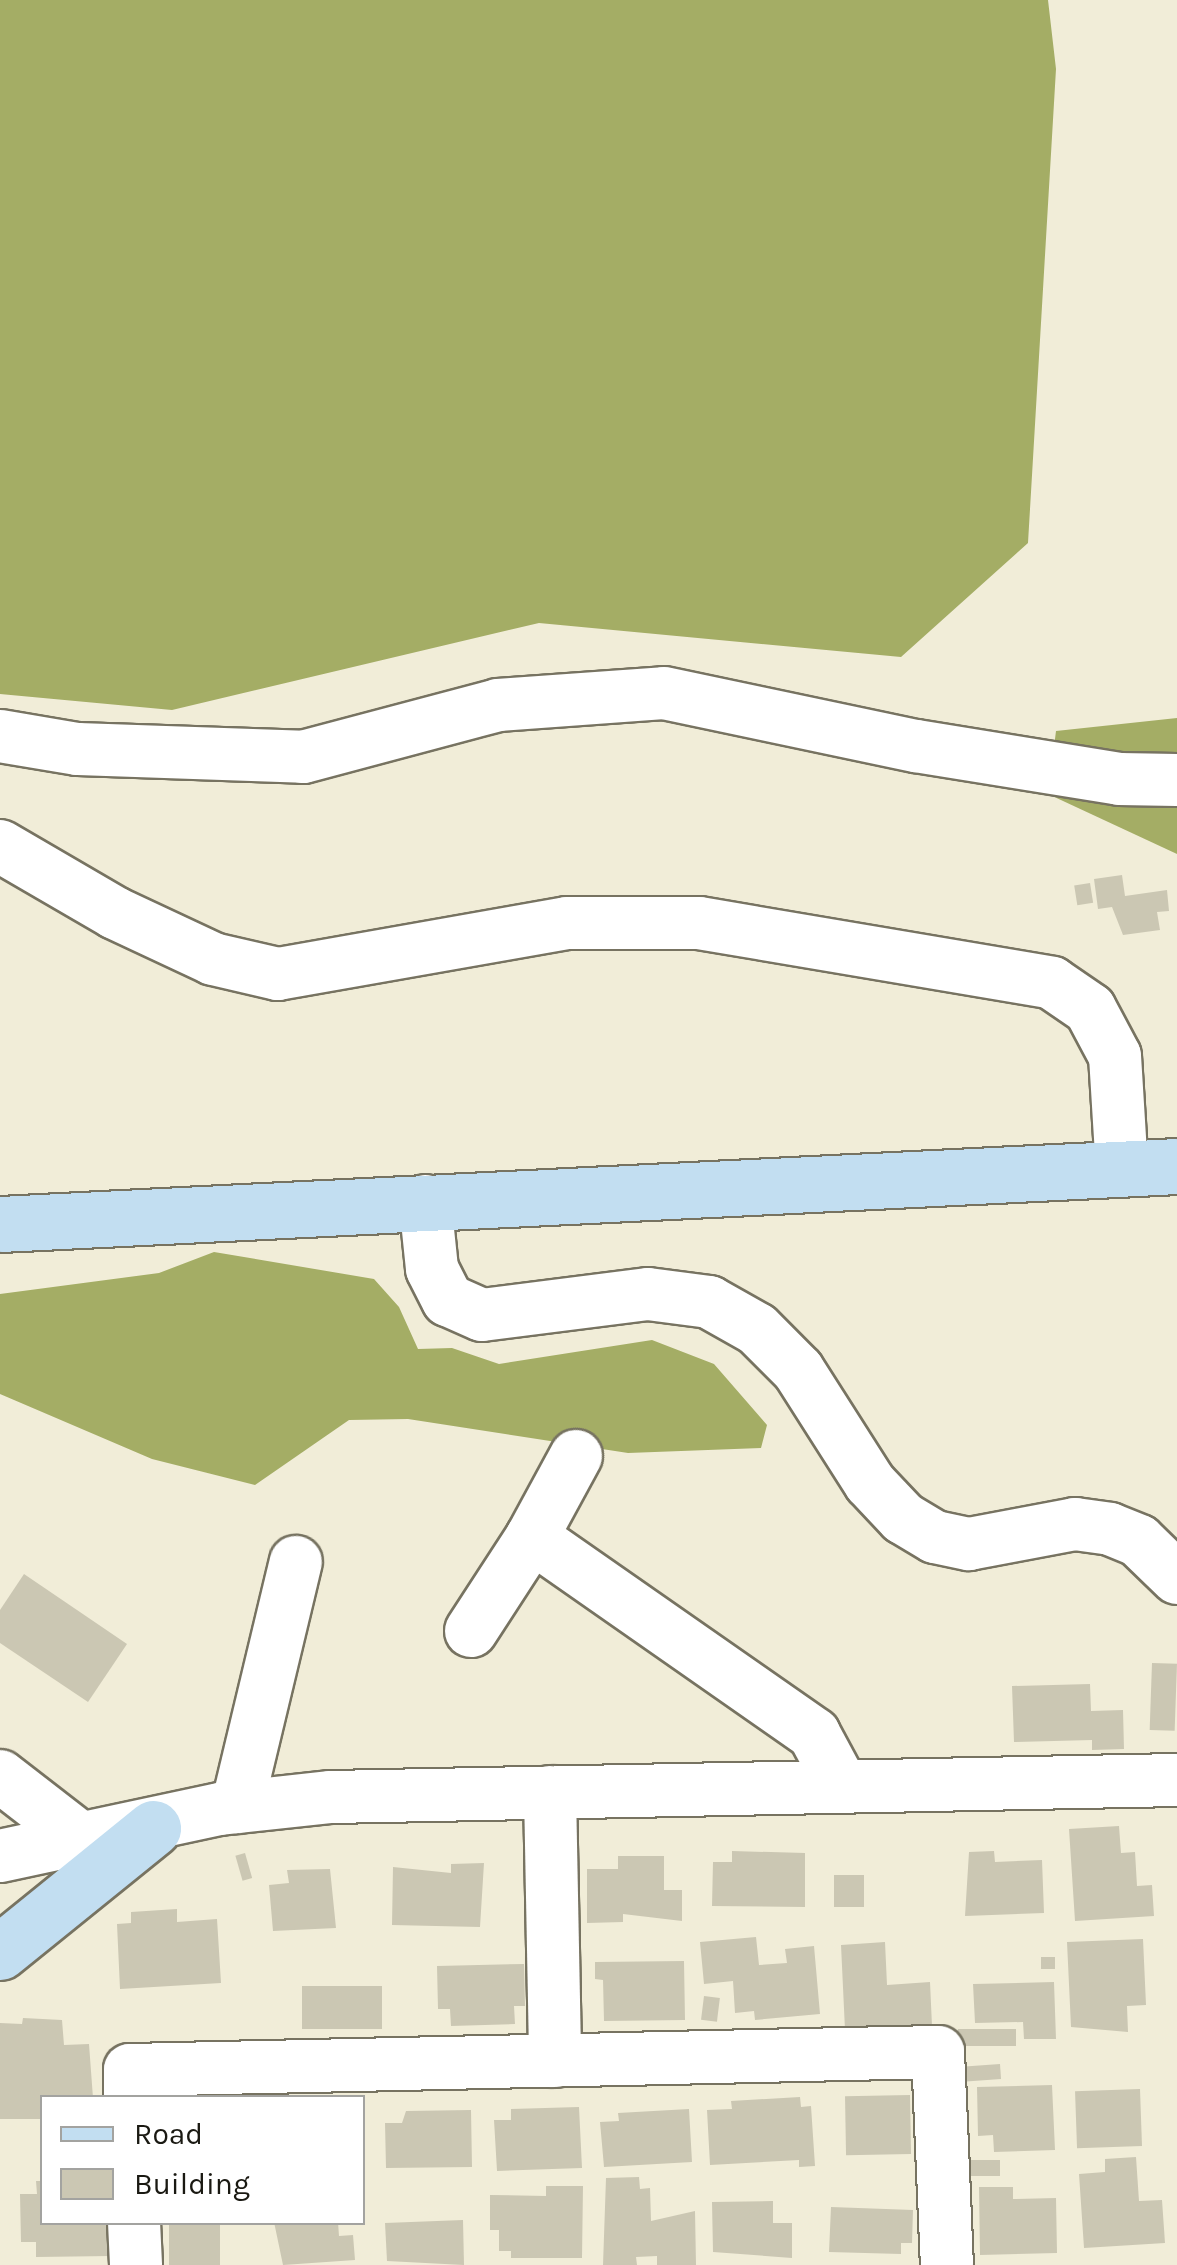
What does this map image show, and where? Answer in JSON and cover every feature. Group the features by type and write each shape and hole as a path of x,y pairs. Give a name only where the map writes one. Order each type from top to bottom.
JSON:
{"street":[{"path":"0,736 78,749 303,756 498,705 664,693 916,746 1119,779 1177,780"},
{"path":"0,846 197,951 278,974 567,923 699,923 1052,983 1090,1009 1116,1056 1122,1169"},
{"path":"0,1224 1177,1166"},
{"path":"425,1201 432,1268 448,1300 482,1315 648,1294 708,1302 757,1329 798,1370 870,1484 903,1518 935,1537 968,1544 1075,1524 1110,1529 1139,1541 1177,1578"},
{"path":"471,1631 532,1537 576,1456"},
{"path":"532,1537 814,1734 842,1786"},
{"path":"236,1807 296,1562"},
{"path":"0,1776 84,1841"},
{"path":"0,1856 153,1828 236,1807 330,1796 1177,1780"},
{"path":"550,1792 555,2061"},
{"path":"0,1952 153,1828"},
{"path":"130,2095 130,2070 938,2052 947,2265"},
{"path":"134,2225 136,2265"}],"green space":[{"path":"0,0 1048,0 1056,69 1028,543 901,657 539,623 172,710 0,694"},
{"path":"1177,718 1177,854 1048,794 1056,731"},
{"path":"214,1252 374,1279 399,1307 418,1349 452,1348 499,1364 652,1340 714,1364 767,1425 761,1448 628,1453 408,1419 349,1420 255,1485 152,1459 0,1394 0,1294 159,1273"}],"building":[{"path":"1122,875 1125,896 1167,890 1169,911 1157,912 1160,930 1123,935 1112,907 1098,909 1094,879"},
{"path":"1090,883 1093,903 1077,905 1074,886"},
{"path":"24,1574 127,1644 88,1702 0,1643 0,1610"},
{"path":"1152,1663 1177,1664 1175,1731 1150,1730"},
{"path":"1090,1684 1091,1711 1123,1710 1124,1749 1092,1750 1092,1740 1014,1742 1012,1686"},
{"path":"1119,1826 1121,1853 1135,1852 1137,1886 1152,1885 1154,1916 1075,1921 1069,1829"},
{"path":"732,1851 805,1853 805,1907 712,1906 713,1862 732,1862"},
{"path":"994,1851 995,1862 1042,1860 1044,1913 965,1916 969,1852"},
{"path":"245,1853 252,1878 243,1881 235,1856"},
{"path":"618,1856 664,1856 664,1890 682,1890 682,1921 623,1914 623,1922 587,1923 587,1869 618,1869"},
{"path":"484,1863 480,1927 392,1925 393,1867 451,1873 451,1864"},
{"path":"330,1869 336,1928 273,1931 269,1885 289,1883 287,1870"},
{"path":"834,1875 864,1875 864,1907 834,1907"},
{"path":"177,1909 177,1922 217,1919 221,1983 120,1989 117,1924 131,1923 131,1912"},
{"path":"756,1937 759,1965 787,1963 785,1949 814,1946 820,2014 755,2020 754,2011 735,2013 733,1981 704,1984 700,1942"},
{"path":"1143,1939 1146,2005 1127,2006 1128,2032 1071,2027 1067,1942"},
{"path":"885,1942 887,1985 930,1982 932,2026 845,2030 841,1945"},
{"path":"1041,1957 1055,1957 1055,1969 1041,1969"},
{"path":"684,1961 685,2020 604,2021 603,1980 595,1979 595,1962"},
{"path":"524,1964 525,2006 514,2006 515,2024 451,2026 450,2009 438,2009 437,1966"},
{"path":"1054,1982 1056,2039 1024,2039 1023,2022 975,2023 973,1984"},
{"path":"302,1986 382,1986 382,2029 302,2029"},
{"path":"704,1996 720,1998 717,2022 701,2020"},
{"path":"23,2018 62,2020 64,2045 89,2044 93,2095 40,2095 40,2119 0,2119 0,2023 22,2024"},
{"path":"958,2029 1016,2029 1016,2046 958,2046"},
{"path":"1000,2064 1001,2079 966,2081 965,2066"},
{"path":"1052,2085 1055,2150 994,2152 993,2135 978,2136 977,2087"},
{"path":"1140,2089 1142,2146 1077,2148 1075,2091"},
{"path":"910,2095 911,2154 846,2155 845,2096"},
{"path":"800,2097 801,2107 811,2106 815,2166 799,2167 799,2160 710,2165 707,2110 732,2109 731,2101"},
{"path":"579,2107 582,2168 497,2171 494,2120 511,2120 511,2109"},
{"path":"689,2109 692,2162 604,2167 600,2122 619,2121 618,2113"},
{"path":"471,2110 472,2167 386,2168 385,2123 402,2123 406,2111"},
{"path":"1136,2157 1139,2201 1162,2200 1165,2243 1084,2248 1079,2174 1105,2172 1105,2159"},
{"path":"968,2160 1000,2160 1000,2176 968,2176"},
{"path":"639,2177 640,2189 650,2188 651,2221 695,2211 696,2265 657,2265 657,2256 636,2257 637,2265 603,2265 606,2178"},
{"path":"36,2181 40,2181 40,2225 110,2225 111,2256 36,2257 36,2242 21,2242 20,2194 37,2194"},
{"path":"546,2186 583,2186 582,2258 511,2258 511,2251 499,2251 499,2230 490,2230 490,2195 546,2196"},
{"path":"979,2187 1013,2187 1013,2199 1056,2198 1057,2253 980,2255"},
{"path":"773,2201 773,2223 792,2223 792,2258 713,2252 712,2202"},
{"path":"831,2207 913,2210 912,2243 901,2243 901,2254 829,2252"},
{"path":"463,2220 464,2265 387,2261 385,2223"},
{"path":"169,2225 220,2225 220,2265 169,2265"},
{"path":"275,2225 338,2225 339,2236 353,2235 355,2260 283,2265"}]}
